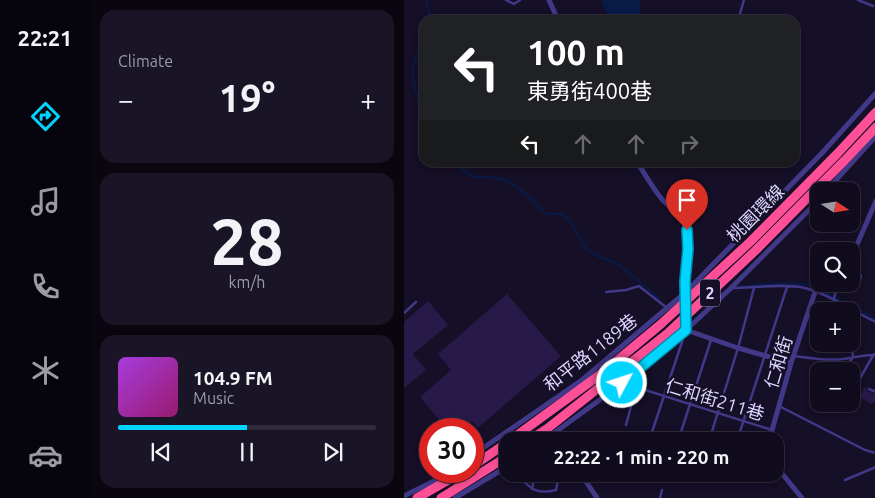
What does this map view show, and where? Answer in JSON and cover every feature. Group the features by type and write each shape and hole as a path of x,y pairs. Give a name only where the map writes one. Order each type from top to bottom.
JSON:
{"highway":[{"name":"桃園環線","path":"523,432 601,374 661,324 750,242 838,154 875,112"},
{"name":"桃園環線","path":"541,432 668,333 758,249 875,127"},
{"name":"桃園環線","path":"484,459 499,449"},
{"path":"441,498 499,462"},
{"path":"417,498 443,483"}],"street":[{"path":"549,0 556,15"},
{"path":"667,308 686,292 822,153 875,93"},
{"path":"834,182 875,136"},
{"path":"822,153 843,172"},
{"path":"641,167 660,197 682,219 687,230 686,330"},
{"path":"858,242 875,201"},
{"path":"555,432 622,383 686,330 810,209"},
{"name":"仁和街","path":"772,430 791,363 815,292"},
{"name":"和平路1189巷","path":"484,447 582,380 667,308"},
{"path":"686,330 711,340 791,363"},
{"path":"601,364 622,383"},
{"path":"455,498 499,471"},
{"path":"784,476 802,498"},
{"path":"587,482 597,498"},
{"path":"404,496 430,483"}],"lane":[{"path":"506,0 514,4 520,0"},
{"path":"740,15 744,0"},
{"path":"858,0 873,6"},
{"name":"和平路1189巷","path":"606,292 626,290 639,286 667,308"},
{"path":"730,288 787,287 810,290"},
{"path":"740,432 787,287"},
{"path":"711,432 738,348 754,288"},
{"path":"815,292 875,322"},
{"path":"834,300 835,292"},
{"path":"404,313 416,302"},
{"path":"652,432 686,330 667,308"},
{"path":"681,432 711,340"},
{"path":"850,362 853,357 852,352"},
{"path":"794,356 827,360 875,354"},
{"path":"860,379 875,354"},
{"name":"仁和街211巷","path":"622,383 772,430"},
{"path":"626,426 636,388"},
{"path":"869,389 875,392"},
{"path":"779,406 865,450 875,453"},
{"path":"845,480 875,467"},
{"path":"525,482 536,492 544,493 556,490 558,482"},
{"path":"532,489 533,482"},
{"path":"660,498 662,490"}],"water":[{"path":"601,0 640,0 639,15 608,15"}],"building":[{"path":"507,294 561,356 484,423 484,418 438,418 420,397 451,370 438,354"},
{"path":"428,301 448,325 413,354 426,370 404,388 404,322"},
{"path":"866,386 867,391 876,395 876,403 873,402 871,404 860,398"}],"waterway":[{"path":"426,0 430,15"},
{"path":"419,54 414,61 413,69 413,78 419,100"},
{"path":"460,167 470,175 497,178 511,183 547,214 559,214 568,218 587,250 599,257 617,263 660,299"},
{"path":"740,286 787,283 811,285 833,297"},
{"path":"836,298 876,319"}],"route":[{"path":"622,383 686,330 687,230"}]}
